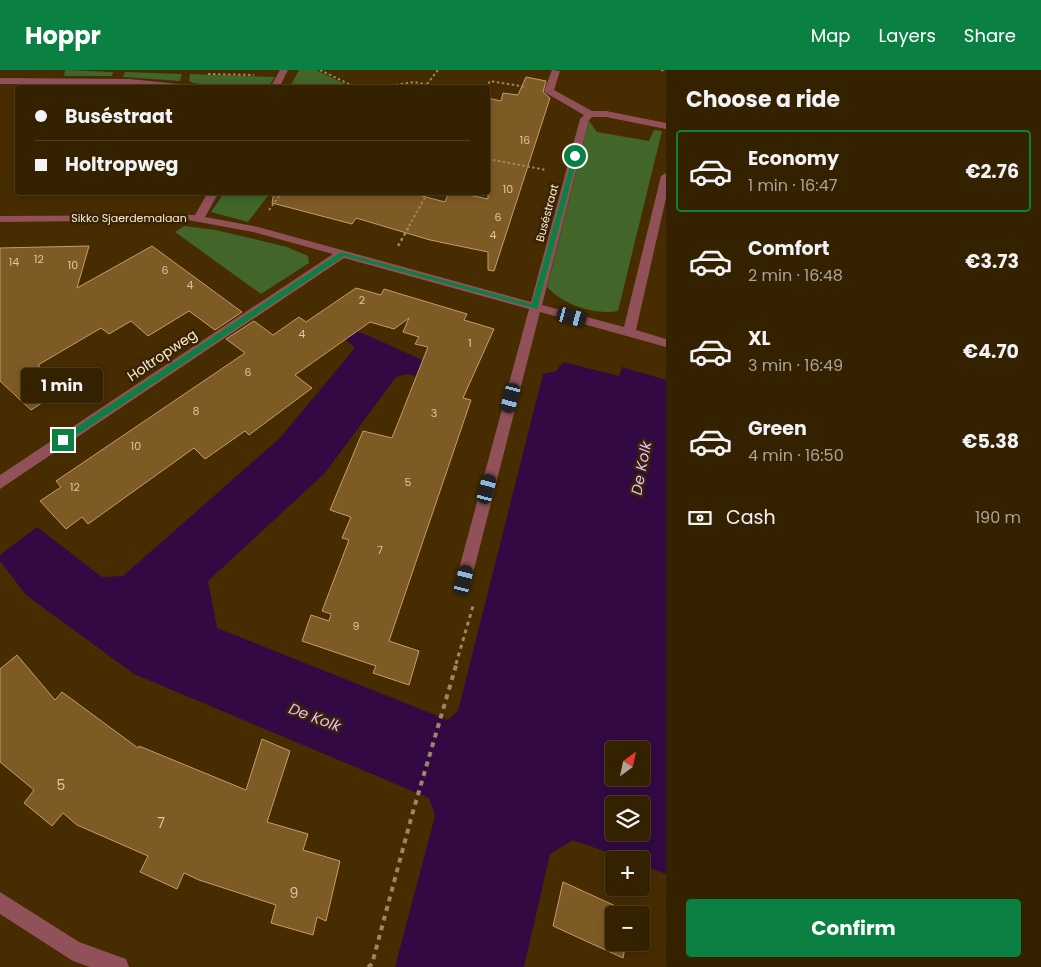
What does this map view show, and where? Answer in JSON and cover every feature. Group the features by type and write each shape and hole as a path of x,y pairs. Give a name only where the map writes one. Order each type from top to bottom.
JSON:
{"street":[{"path":"276,85 284,70"},
{"path":"115,81 119,71"},
{"path":"556,71 549,91 590,114 606,114 666,126"},
{"path":"0,81 115,81 186,85"},
{"name":"Buséstraat","path":"464,580 570,174 585,119 590,114"},
{"path":"630,332 666,176"},
{"path":"199,218 212,195"},
{"name":"Sikko Sjaerdemalaan","path":"0,219 199,218 254,229 666,342"},
{"name":"Holtropweg","path":"0,483 267,302 343,254"},
{"path":"0,902 73,950 118,967"}],"path":[{"path":"320,70 351,85"},
{"path":"428,84 438,70"},
{"path":"661,70 666,71"},
{"path":"488,85 490,81 549,91"},
{"path":"395,85 414,82 432,85"},
{"path":"490,159 570,174"},
{"path":"388,266 426,195"},
{"path":"368,967 372,964 412,816 476,595 464,580"}],"green space":[{"path":"65,70 113,72 112,76 64,76"},
{"path":"299,70 316,70 347,85 291,85"},
{"path":"125,72 182,74 180,81 123,77"},
{"path":"190,74 275,77 268,85 207,85 189,81"},
{"path":"589,121 597,132 649,141 654,130 662,131 618,311 590,310 570,304 547,287"},
{"path":"223,195 268,195 248,222 211,212"},
{"path":"184,226 216,230 287,247 308,256 309,263 261,294 175,232"}],"water":[{"name":"De Kolk","path":"345,328 367,335 433,365 441,382 407,374 396,377 325,473 208,581 217,628 448,720 458,711 543,374 556,371 563,362 619,376 622,367 666,380 666,874 650,868 650,851 605,851 573,840 550,854 524,967 395,967 435,816 429,798 134,674 26,595 0,561 0,555 37,527 102,577 123,576 280,438 355,348 340,335"}],"building":[{"path":"526,77 546,81 543,92 550,98 494,271 488,270 488,252 430,240 356,218 352,224 272,203 273,195 418,195 445,202 448,195 469,195 488,199 488,195 490,195 490,98 501,101 503,93 518,95"},
{"path":"89,246 77,288 152,246 242,312 215,330 189,311 148,336 131,321 109,334 101,328 38,365 62,390 31,410 0,381 0,248"},
{"path":"356,288 381,295 384,289 467,314 464,320 494,329 463,398 471,400 389,641 419,651 409,685 373,673 376,666 302,641 311,615 329,621 331,614 322,611 349,540 342,538 351,517 330,510 363,431 392,438 428,347 415,344 419,337 403,332 409,318 394,329 370,322 295,375 312,388 249,435 245,431 205,459 194,448 88,524 82,517 66,529 40,501 61,487 56,481 245,353 226,339 254,321 273,335 299,317 306,322"},
{"path":"17,655 55,700 62,692 138,748 139,746 246,790 262,739 290,751 267,822 308,834 303,850 340,861 326,921 317,917 313,935 271,923 276,905 199,880 184,873 177,889 140,872 148,856 77,825 63,813 52,826 24,803 34,790 0,762 0,669"},
{"path":"563,882 616,906 605,906 605,950 553,926"},
{"path":"608,951 624,951 623,958"}],"route":[{"path":"63,440 267,302 343,254 535,307 575,156"}]}
